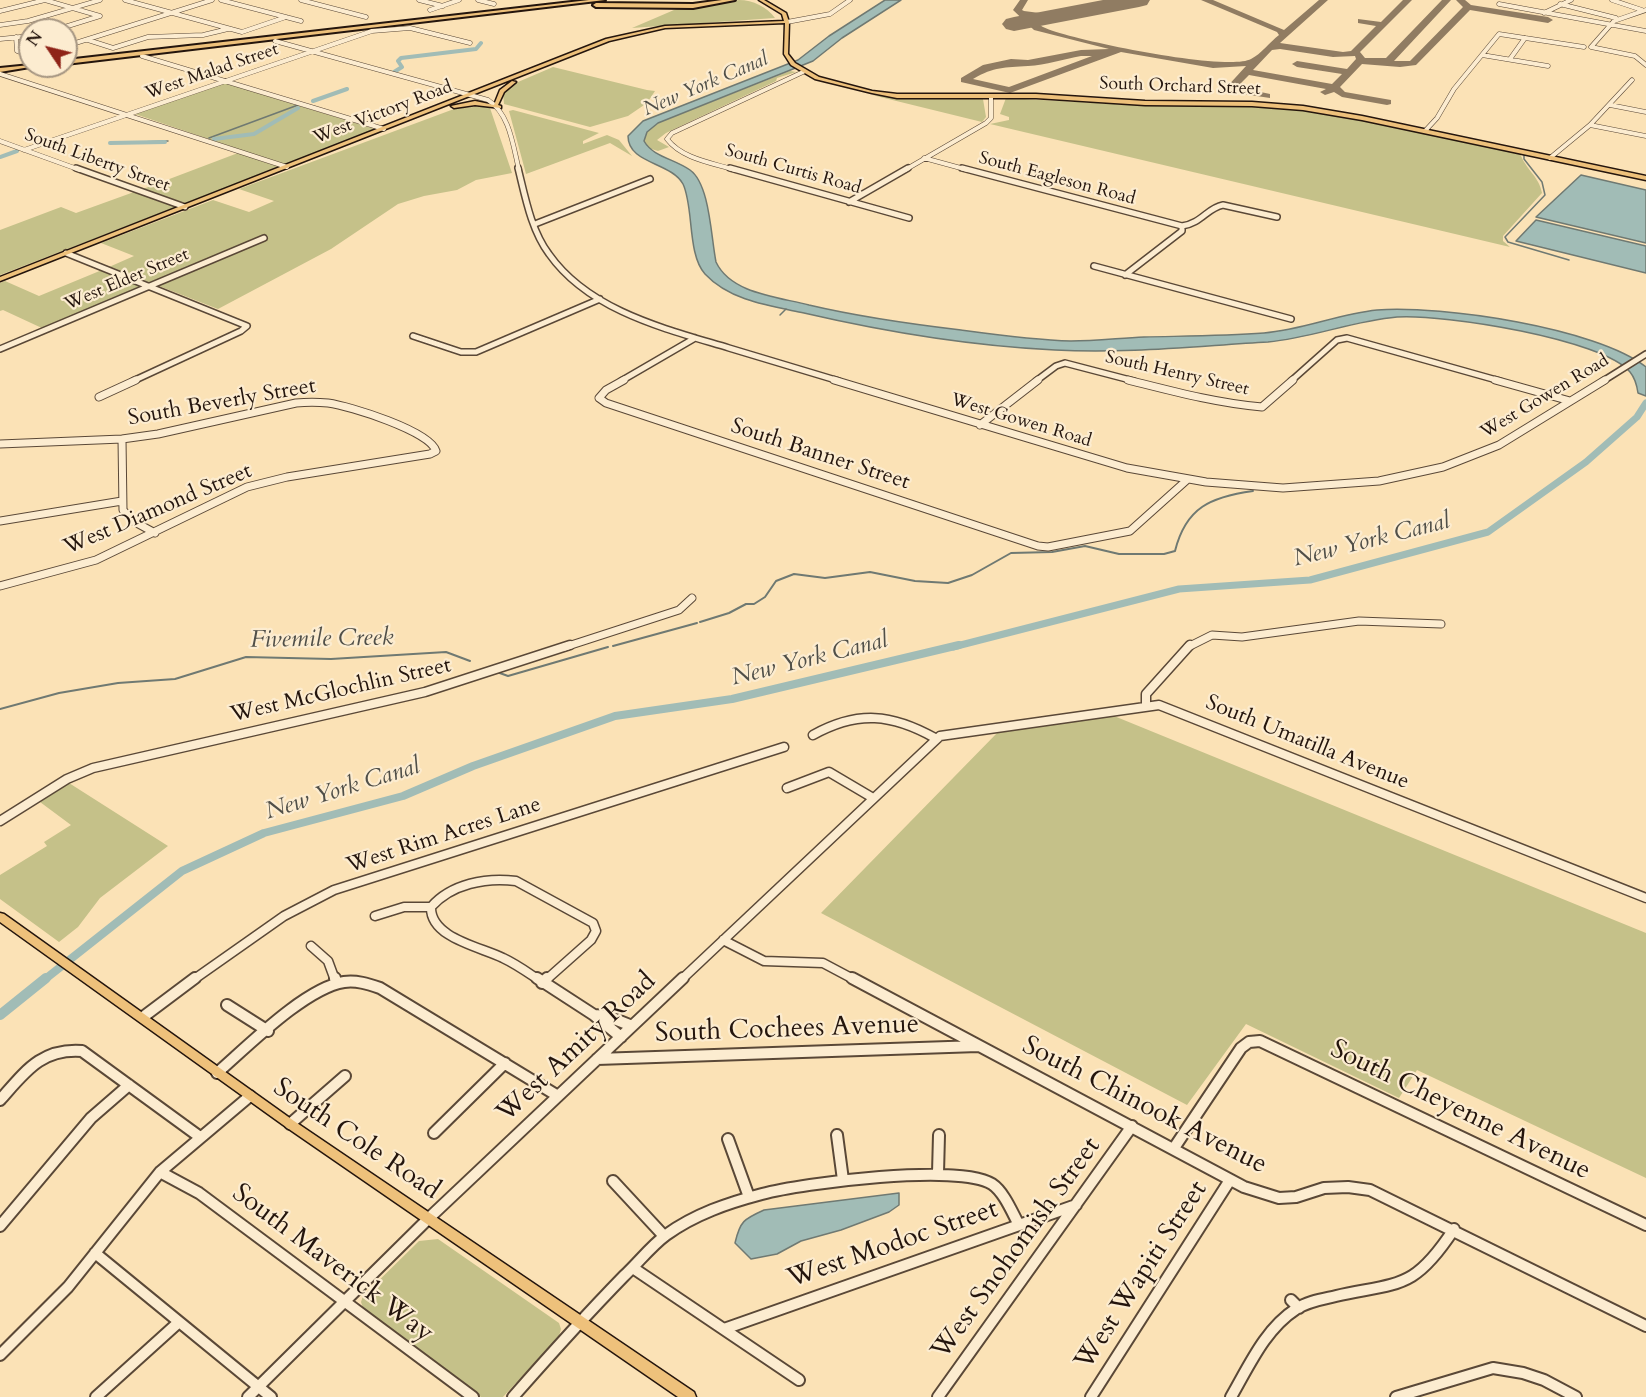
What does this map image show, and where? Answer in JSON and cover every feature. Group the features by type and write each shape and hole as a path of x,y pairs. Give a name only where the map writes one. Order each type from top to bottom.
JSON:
{"highway":[{"path":"78,56 552,0"},
{"path":"497,6 567,0"},
{"path":"78,61 602,0"},
{"path":"449,18 599,4 693,6 732,0"},
{"path":"0,65 18,61"},
{"path":"0,72 18,69"}],"main road":[{"path":"761,0 784,13 788,22"},
{"name":"South Orchard Street","path":"788,22 785,52 791,63 801,71 829,82 888,94 1036,96 1144,103 1282,106 1343,114 1646,178"},
{"name":"West Victory Road","path":"0,279 608,40 643,30 695,24 788,22"},
{"path":"409,119 469,103 498,106 500,94 508,86 548,67 549,64"},
{"name":"South Cole Road","path":"0,917 290,1124 689,1397"}],"street":[{"path":"0,11 45,0 99,16 78,23"},
{"path":"0,25 28,21 100,0"},
{"path":"125,0 242,32 286,17"},
{"path":"78,42 212,0"},
{"path":"221,0 301,21"},
{"path":"301,0 366,17"},
{"path":"419,0 443,6"},
{"path":"430,10 459,0"},
{"path":"478,0 497,6"},
{"path":"788,22 830,14 850,0"},
{"path":"1504,0 1498,4 1646,31"},
{"path":"1544,13 1571,0"},
{"path":"1612,0 1644,10"},
{"path":"1560,4 1616,18"},
{"path":"1644,10 1616,18 1606,24 1591,47 1635,56 1646,65"},
{"path":"86,39 113,48 144,38 203,35 229,28"},
{"name":"West Malad Street","path":"24,150 368,32 410,28 470,43"},
{"path":"1425,131 1454,89 1499,34 1584,47"},
{"path":"0,39 16,37 18,52"},
{"path":"1510,59 1526,38"},
{"path":"275,41 470,95 498,106"},
{"path":"1482,54 1548,66"},
{"path":"142,56 384,129"},
{"name":"South Curtis Road","path":"801,71 672,133 667,139 672,146 712,163 909,218"},
{"path":"0,72 287,167"},
{"path":"1550,158 1590,125 1632,80"},
{"path":"849,202 986,123 991,118 991,97"},
{"path":"1610,105 1646,112"},
{"name":"West Gowen Road","path":"498,106 535,224 549,255 562,269 600,298 642,319 695,338 1105,462 1188,479 1256,487 1375,481 1443,467 1498,446 1646,354"},
{"path":"1590,125 1646,136"},
{"name":"South Liberty Street","path":"0,141 185,207"},
{"name":"South Eagleson Road","path":"924,158 1182,226"},
{"path":"535,224 650,179"},
{"path":"1125,275 1182,231 1182,226 1195,224 1218,206 1223,205 1277,217"},
{"name":"West Elder Street","path":"0,350 264,238"},
{"path":"66,253 247,326 241,331 99,397"},
{"path":"1094,266 1291,319"},
{"path":"413,336 461,352 476,352 600,298"},
{"name":"South Banner Street","path":"695,338 606,390 599,398 606,403 1030,545 1048,547 1130,531 1188,479"},
{"name":"South Henry Street","path":"980,425 1056,366 1065,363 1178,393 1238,405 1262,407 1337,340 1347,338 1570,401"},
{"name":"South Beverly Street","path":"0,444 122,439 158,434 296,403 319,401 340,404 426,438 436,451"},
{"path":"122,439 122,501 126,516 155,533"},
{"name":"West Diamond Street","path":"0,586 96,560 247,488 287,477 430,454 436,451"},
{"path":"0,521 122,501"},
{"name":"West McGlochlin Street","path":"0,820 67,779 93,768 436,688 679,610 692,598"},
{"path":"1146,705 1146,694 1191,644 1204,637 1212,635 1242,637 1359,621 1441,624"},
{"name":"South Umatilla Avenue","path":"938,737 1146,705 1170,707 1646,898"},
{"path":"813,735 826,727 886,719 914,726 938,737"},
{"name":"West Amity Road","path":"248,1397 429,1218 938,737"},
{"name":"West Rim Acres Lane","path":"142,1017 268,927 299,907 334,890 784,747"},
{"path":"787,788 829,772 873,798"},
{"path":"542,983 591,940 596,931 593,923 516,881 503,878 489,879 435,899 430,913 436,924 471,946 510,961 562,998 594,1015 621,1037"},
{"path":"375,916 404,907 431,907"},
{"name":"South Chinook Avenue","path":"723,940 759,959 771,962 823,963 1174,1148 1230,1180 1261,1193 1280,1198 1296,1197 1324,1188 1348,1187 1370,1190 1454,1229 1646,1326"},
{"path":"311,946 321,952 333,967 336,983"},
{"path":"217,1072 310,996 336,983 361,981 380,988 558,1096"},
{"path":"227,1005 268,1031"},
{"path":"594,1015 608,1016 632,1026"},
{"name":"South Cheyenne Avenue","path":"1174,1148 1241,1048 1253,1041 1271,1045 1646,1225"},
{"name":"South Cochees Avenue","path":"597,1059 979,1046"},
{"path":"0,1100 34,1063 46,1054 60,1049 81,1051 200,1137"},
{"path":"434,1132 505,1063"},
{"path":"290,1124 345,1076"},
{"path":"0,1226 91,1118 106,1102 129,1085"},
{"path":"0,1355 68,1287 160,1173 250,1096"},
{"name":"West Snohomish Street","path":"938,1397 1132,1126"},
{"path":"837,1135 843,1180"},
{"path":"938,1173 939,1135"},
{"path":"728,1139 749,1197"},
{"name":"South Maverick Way","path":"160,1173 199,1192 473,1397"},
{"path":"513,1397 580,1321 664,1236 689,1220 716,1208 749,1197 843,1180 938,1173 980,1179 991,1184 999,1190 1019,1225"},
{"name":"West Wapiti Street","path":"1091,1397 1230,1180"},
{"path":"613,1181 664,1236"},
{"name":"West Modoc Street","path":"724,1329 1076,1205"},
{"path":"1231,1397 1270,1332 1295,1304 1399,1284 1417,1273 1439,1253 1454,1229"},
{"path":"95,1253 271,1397"},
{"path":"633,1268 799,1380"},
{"path":"96,1397 178,1322"},
{"path":"1396,1397 1493,1368 1523,1373 1544,1380 1576,1397"}],"shaded area":[{"path":"739,0 759,5 775,18 632,28 681,7 706,6"},
{"path":"553,67 655,91 647,103 628,116 590,127 504,104 503,93 511,85"},
{"path":"790,71 796,72 777,78 776,81 666,133 657,140 669,147 658,151 648,148 644,141 647,132 658,123"},
{"path":"225,83 375,129 285,165 135,114"},
{"path":"872,95 901,98 983,99 986,117 982,122"},
{"path":"1006,98 1132,105 1252,106 1308,110 1520,153 1542,193 1503,236 1503,241 1510,247 990,124 1009,120 1009,117 1000,114"},
{"path":"483,106 490,108 512,173 476,180 457,190 398,204 331,249 218,309 159,286 267,238 264,237 153,284 109,267 134,256 101,243 213,200 249,212 274,201 239,189 454,109"},
{"path":"513,110 599,133 583,141 583,144 607,135 619,140 632,156 610,143 526,174 509,111"},
{"path":"238,153 279,167 184,204 143,189"},
{"path":"134,192 176,207 0,275 0,230 61,207 76,213"},
{"path":"102,270 143,287 44,329 3,310 0,311 0,283 5,281 39,296"},
{"path":"1114,716 1646,933 1646,1178 1417,1070 1399,1098 1246,1024 1187,1105 821,913 998,732"},
{"path":"69,783 168,846 100,898 78,927 59,942 0,899 0,875 47,846 44,842 71,825 40,802"},
{"path":"438,1239 559,1323 561,1329 559,1336 503,1397 481,1397 363,1308 361,1302 363,1296 419,1241"}],"water":[{"path":"885,0 901,0 842,38 813,61 658,123 647,132 644,141 653,151 684,166 697,177 709,212 716,262 723,273 744,288 770,296 885,320 1016,337 1071,341 1264,333 1293,329 1377,310 1440,311 1518,322 1592,341 1623,353 1646,367 1646,396 1638,393 1636,382 1630,372 1614,360 1589,349 1521,331 1450,320 1420,317 1380,319 1268,342 1134,350 1055,350 960,342 897,332 765,305 726,290 705,274 699,265 693,243 689,205 683,184 669,171 642,158 635,152 628,136 643,121 798,60 829,36"},
{"path":"1581,175 1646,190 1646,243 1536,217"},
{"path":"1536,220 1646,246 1646,273 1516,241"},
{"path":"899,1193 899,1205 889,1212 841,1230 801,1241 777,1254 751,1259 735,1243 741,1225 764,1210"}],"waterway":[{"path":"394,72 402,67 398,61 401,58 476,49 481,43"},
{"path":"313,101 347,89"},
{"path":"209,138 298,105"},
{"path":"214,139 254,134 298,108"},
{"path":"110,143 168,141"},
{"path":"110,143 165,142"},
{"path":"0,157 17,151"},
{"name":"Fivemile Creek","path":"1524,155 1524,159 1542,182 1545,195 1505,237 1508,242 1569,260"},
{"path":"780,315 786,309"},
{"name":"New York Canal","path":"953,647 1179,589 1310,580 1488,532 1586,462 1637,417 1646,403"},
{"name":"Fivemile Creek","path":"700,622 729,613 746,604 754,604 765,597 776,581 794,574 825,578 870,572 915,581 948,583 972,575 1011,553 1052,552 1085,546 1119,554 1164,554 1175,551 1186,524 1202,507 1225,497 1253,491"},
{"name":"Fivemile Creek","path":"613,646 697,623"},
{"name":"New York Canal","path":"44,980 182,871 264,833 403,796 473,766 615,716 732,699 959,645"},
{"name":"Fivemile Creek","path":"497,672 508,676 608,647"},
{"name":"Fivemile Creek","path":"0,709 59,693 118,683 175,679 246,657 331,659 446,652 470,661"},
{"name":"New York Canal","path":"0,1015 46,978"}],"taxiway":[{"path":"1021,13 1017,10 1024,0"},
{"path":"1205,0 1280,30 1284,35"},
{"path":"1284,35 1324,0"},
{"path":"1383,25 1408,0"},
{"path":"1382,62 1389,61 1447,0"},
{"path":"1460,0 1468,7"},
{"path":"1382,62 1400,65 1413,63 1468,7"},
{"path":"1468,7 1548,20"},
{"path":"1021,13 1052,17"},
{"path":"1021,13 1037,28 1045,31 1126,50"},
{"path":"1361,21 1383,25"},
{"path":"1270,48 1291,46 1333,54 1354,53 1383,25"},
{"path":"1254,61 1284,35"},
{"path":"1107,53 1081,53 1028,63 1011,62 986,67 964,80 1010,90 1110,52 1126,50"},
{"path":"1126,50 1130,50"},
{"path":"1126,50 1213,65 1238,65 1254,61"},
{"path":"1359,55 1361,59 1359,62"},
{"path":"1359,62 1372,60 1382,62"},
{"path":"1247,72 1254,61"},
{"path":"1334,87 1359,62"},
{"path":"1297,64 1349,72"},
{"path":"1247,72 1334,87"},
{"path":"1247,72 1230,89 1266,96"},
{"path":"1325,92 1334,87"},
{"path":"1334,87 1342,94 1387,102"}],"runway":[{"path":"1014,24 1139,0"}]}
